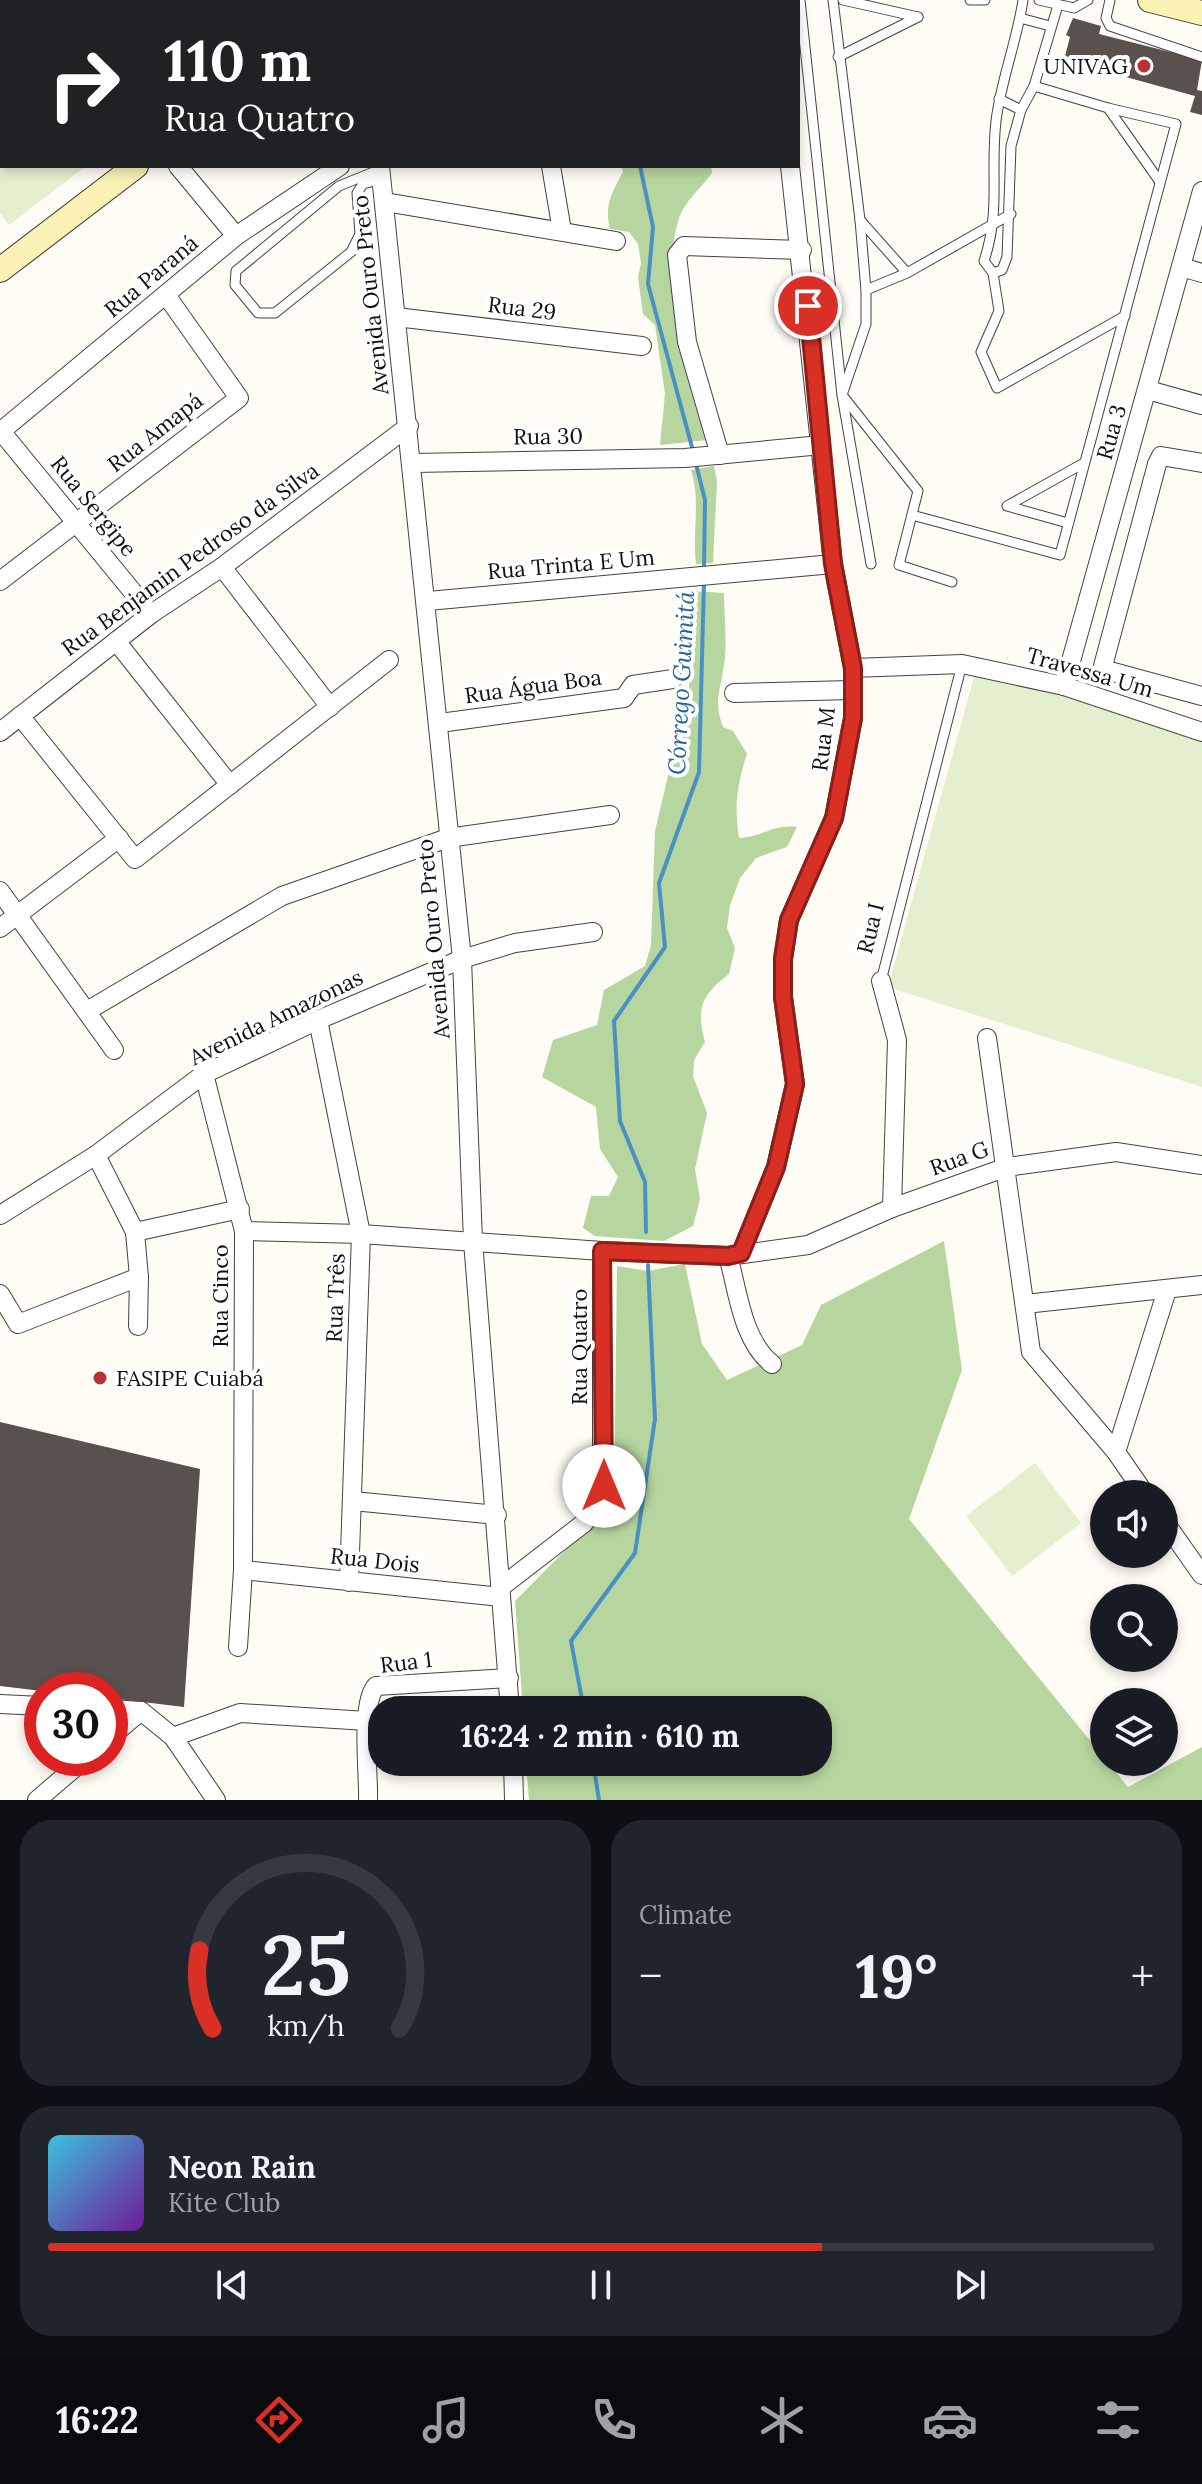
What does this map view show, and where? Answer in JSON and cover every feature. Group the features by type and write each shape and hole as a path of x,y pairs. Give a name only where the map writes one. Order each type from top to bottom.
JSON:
{"main road":[{"path":"1150,0 1201,9"},
{"path":"0,270 133,168"}],"street":[{"path":"180,168 236,236"},
{"name":"Rua Paraná","path":"0,431 236,236 337,168"},
{"path":"551,168 562,231"},
{"name":"Rua M","path":"734,1254 776,1167 795,1084 783,997 783,959 789,920 834,818 853,718 853,668 833,564 802,250 790,168"},
{"name":"Avenida Ouro Preto","path":"381,171 428,601 448,838 462,959 473,1241 510,1696"},
{"name":"Rua 3","path":"1064,686 1202,191"},
{"path":"385,202 616,241"},
{"path":"714,455 687,342 676,270 677,255 684,246 802,250"},
{"path":"1181,267 1202,273"},
{"name":"Rua Amapá","path":"0,581 239,398 166,295"},
{"name":"Rua 29","path":"396,317 642,346"},
{"path":"1148,390 1202,405"},
{"name":"Rua Benjamin Pedroso da Silva","path":"0,732 151,614 222,567 409,426"},
{"name":"Rua Sergipe","path":"0,431 151,614"},
{"name":"Rua 30","path":"413,463 685,458 821,445"},
{"path":"1202,463 1168,455 1161,456 1157,464 1103,666 1106,670 1202,696"},
{"name":"Rua Trinta E Um","path":"428,601 833,564"},
{"path":"222,567 330,707"},
{"path":"116,641 230,785"},
{"path":"20,716 135,859 389,660"},
{"name":"Travessa Um","path":"853,668 962,664 1064,686 1202,732"},
{"name":"Rua Água Boa","path":"440,723 624,698 633,685 673,679"},
{"path":"734,693 852,690"},
{"path":"87,1011 282,896 448,838 610,815"},
{"path":"0,928 119,838"},
{"path":"0,891 114,1050"},
{"name":"Avenida Amazonas","path":"0,1215 96,1155 204,1074 318,1020 462,959 515,943 593,932"},
{"name":"Rua I","path":"881,981 897,1040 892,1208"},
{"name":"Rua Três","path":"318,1020 361,1234 349,1582"},
{"path":"987,1038 1031,1352 1116,1452 1135,1480"},
{"name":"Rua Cinco","path":"204,1074 244,1231 243,1570 238,1647"},
{"name":"Rua G","path":"734,1254 808,1245 892,1208 1007,1167 1116,1152 1202,1165"},
{"path":"96,1155 135,1232 139,1277 138,1326"},
{"path":"135,1232 240,1209"},
{"path":"244,1231 361,1234 602,1251 734,1254 750,1337 759,1353 772,1364"},
{"name":"Rua Quatro","path":"501,1592 584,1523 602,1500 602,1251"},
{"path":"0,1294 18,1324 139,1277"},
{"path":"1025,1304 1202,1285"},
{"path":"1116,1452 1167,1290"},
{"path":"353,1501 497,1515"},
{"path":"1178,1541 1202,1575"},
{"name":"Rua Dois","path":"243,1570 349,1582 501,1592"},
{"name":"Rua 1","path":"368,1800 367,1721 370,1693 376,1686 509,1678"},
{"path":"0,1704 24,1705"},
{"path":"128,1710 141,1711 173,1737 216,1800"},
{"path":"128,1722 141,1711"},
{"path":"173,1737 240,1713 367,1721"},
{"path":"37,1800 65,1776"},
{"path":"513,1776 514,1800"}],"lane":[{"path":"800,0 842,395 871,564"},
{"path":"833,0 866,290 866,324 842,395"},
{"path":"838,57 918,17 843,0"},
{"path":"970,0 985,0"},
{"path":"1023,0 999,99 992,160 997,193 995,222 984,261 993,273 999,311 981,352 997,388 1125,316"},
{"path":"1039,0 1074,8 1088,0"},
{"path":"1110,0 1106,18 1110,26 1202,57"},
{"path":"993,273 998,273 1005,265 1011,214 1008,161 1021,110 1034,86 1058,5"},
{"path":"1020,18 1050,26"},
{"path":"912,515 1060,555 1176,124 1034,86"},
{"path":"999,99 1021,110"},
{"path":"1108,108 1160,182"},
{"path":"381,171 363,184 357,193 360,234 351,252 275,313 258,313 235,285 236,271 339,186 381,171"},
{"path":"866,290 907,273 1011,214"},
{"path":"860,220 907,273"},
{"path":"842,395 918,491 899,565 952,582"},
{"path":"1068,523 1007,506 1084,463"},
{"name":"Rua I","path":"881,981 962,664"}],"green space":[{"path":"0,168 83,168 9,225 0,213"},
{"path":"622,168 711,168 712,173 681,212 673,245 672,272 677,330 708,440 660,445 665,394 655,325 643,314 638,244 629,232 610,229 608,221 610,199 623,172"},
{"path":"714,466 717,482 713,563 696,564 696,505 691,470"},
{"path":"691,591 724,593 725,652 719,711 723,727 733,731 747,754 737,795 739,838 781,827 797,827 787,847 756,858 740,878 730,905 727,928 735,948 729,974 712,989 703,1004 701,1020 705,1042 694,1060 693,1076 707,1113 695,1169 700,1199 693,1226 664,1241 595,1236 583,1228 591,1196 609,1196 618,1177 600,1149 596,1107 542,1077 553,1040 597,1025 604,990 645,966 651,945 655,831 689,687"},
{"path":"976,670 1202,738 1202,1087 888,987"},
{"path":"944,1241 962,1370 909,1519 1090,1740 1090,1776 1119,1776 1128,1787 1148,1776 1178,1776 1178,1760 1202,1747 1202,1800 529,1800 527,1776 832,1776 832,1696 522,1696 515,1601 614,1501 617,1266 648,1271 685,1264 702,1344 727,1380 802,1345 821,1305"},
{"path":"1035,1463 1081,1523 1012,1576 966,1516"}],"building":[{"name":"UNIVAG","path":"1073,18 1101,26 1099,34 1202,60 1197,90 1202,91 1202,115 1190,112 1195,96 1064,60 1070,37 1066,35"},
{"path":"0,1422 200,1469 184,1707 128,1700 128,1672 24,1672 24,1689 0,1686"}],"waterway":[{"name":"Córrego Guimitá","path":"640,168 653,227 648,284 693,451"},
{"name":"Córrego Guimitá","path":"696,464 705,500 704,570"},
{"name":"Córrego Guimitá","path":"646,1232 645,1182 620,1121 614,1021 665,947 659,883 699,772 704,582"},
{"name":"Córrego Guimitá","path":"581,1696 571,1641 635,1553 655,1419 648,1265"},
{"name":"Córrego Guimitá","path":"595,1776 599,1800"}],"place":[{"name":"UNIVAG","path":"1144,66"},
{"name":"FASIPE Cuiabá","path":"100,1378"}],"route":[{"path":"604,1486 602,1251 728,1256 741,1253 776,1167 795,1084 783,997 783,959 789,920 834,818 853,718 853,668 833,564 808,306"}]}
